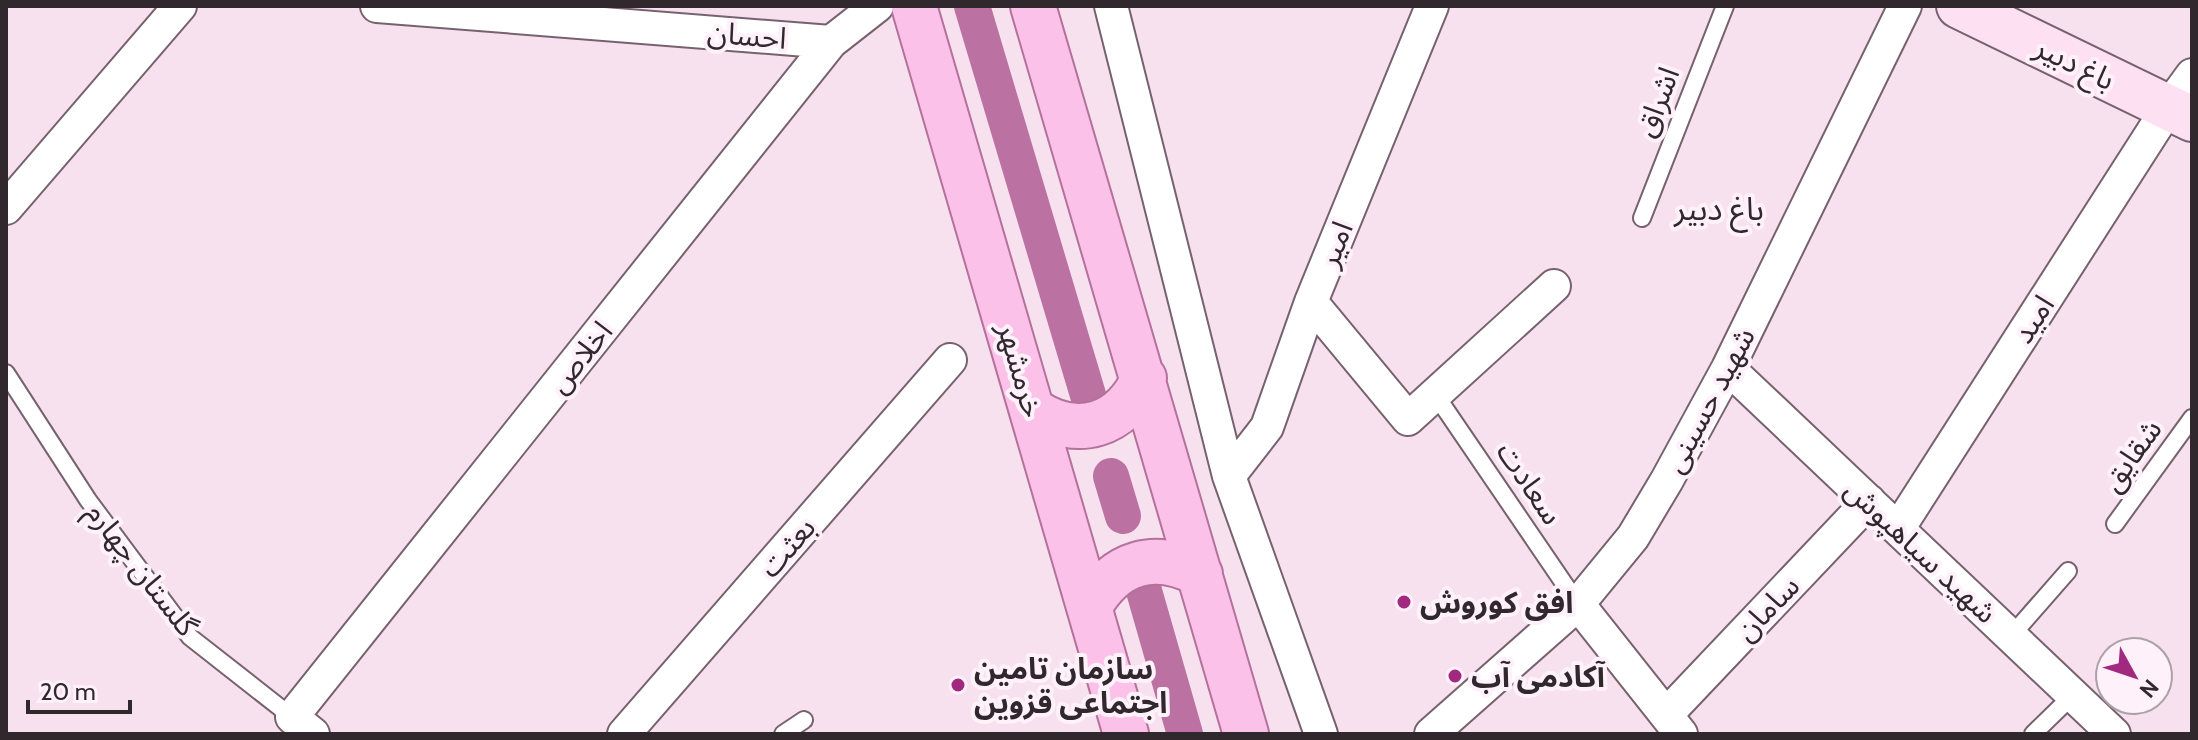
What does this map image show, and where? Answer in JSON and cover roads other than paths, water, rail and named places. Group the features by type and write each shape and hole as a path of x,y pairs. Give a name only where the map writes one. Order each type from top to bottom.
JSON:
{"main road":[{"name":"خرمشهر","path":"914,6 1126,734"},
{"path":"1033,6 1246,734"},
{"name":"باغ دبیر","path":"1959,6 2184,101"},
{"path":"1034,411 1064,425 1081,427 1097,424 1126,407 1144,378"},
{"path":"1090,606 1099,590 1128,567 1165,561 1183,565 1200,574"}],"street":[{"path":"6,208 180,6"},
{"name":"احسان","path":"377,6 831,42"},
{"name":"اخلاص","path":"302,726 831,42 877,6"},
{"path":"1111,6 1229,476 1321,734"},
{"name":"امیر","path":"1229,476 1267,427 1311,302 1432,6"},
{"name":"شهید حسینی","path":"1431,734 1578,604 1633,537 1728,368 1905,6"},
{"name":"امید","path":"1898,529 2184,101"},
{"path":"1311,302 1408,419 1554,286"},
{"name":"بعثت","path":"624,734 950,360"},
{"name":"شهید سیاهپوش","path":"1728,368 2114,734"},
{"name":"سامان","path":"1674,725 1869,501"},
{"path":"1578,604 1674,725"}],"lane":[{"name":"اشراق","path":"1642,218 1725,6"},
{"name":"گلستان چهارم","path":"6,373 88,500 190,637 302,726"},
{"name":"سعادت","path":"1435,394 1578,604"},
{"name":"شقایق","path":"2115,524 2192,418"},
{"path":"2011,636 2068,571"},
{"path":"2033,734 2073,695"},
{"path":"783,734 804,720"}],"waterway":[{"path":"972,6 1088,395"},
{"path":"1111,476 1123,516"},
{"path":"1144,591 1185,734"}],"place":[{"name":"افق کوروش","path":"1404,602"},
{"name":"آکادمی آب","path":"1455,676"},
{"name":"سازمان تامین اجتماعی قزوین","path":"958,685"}],"district":[{"name":"باغ دبیر","path":"1719,208"}]}
